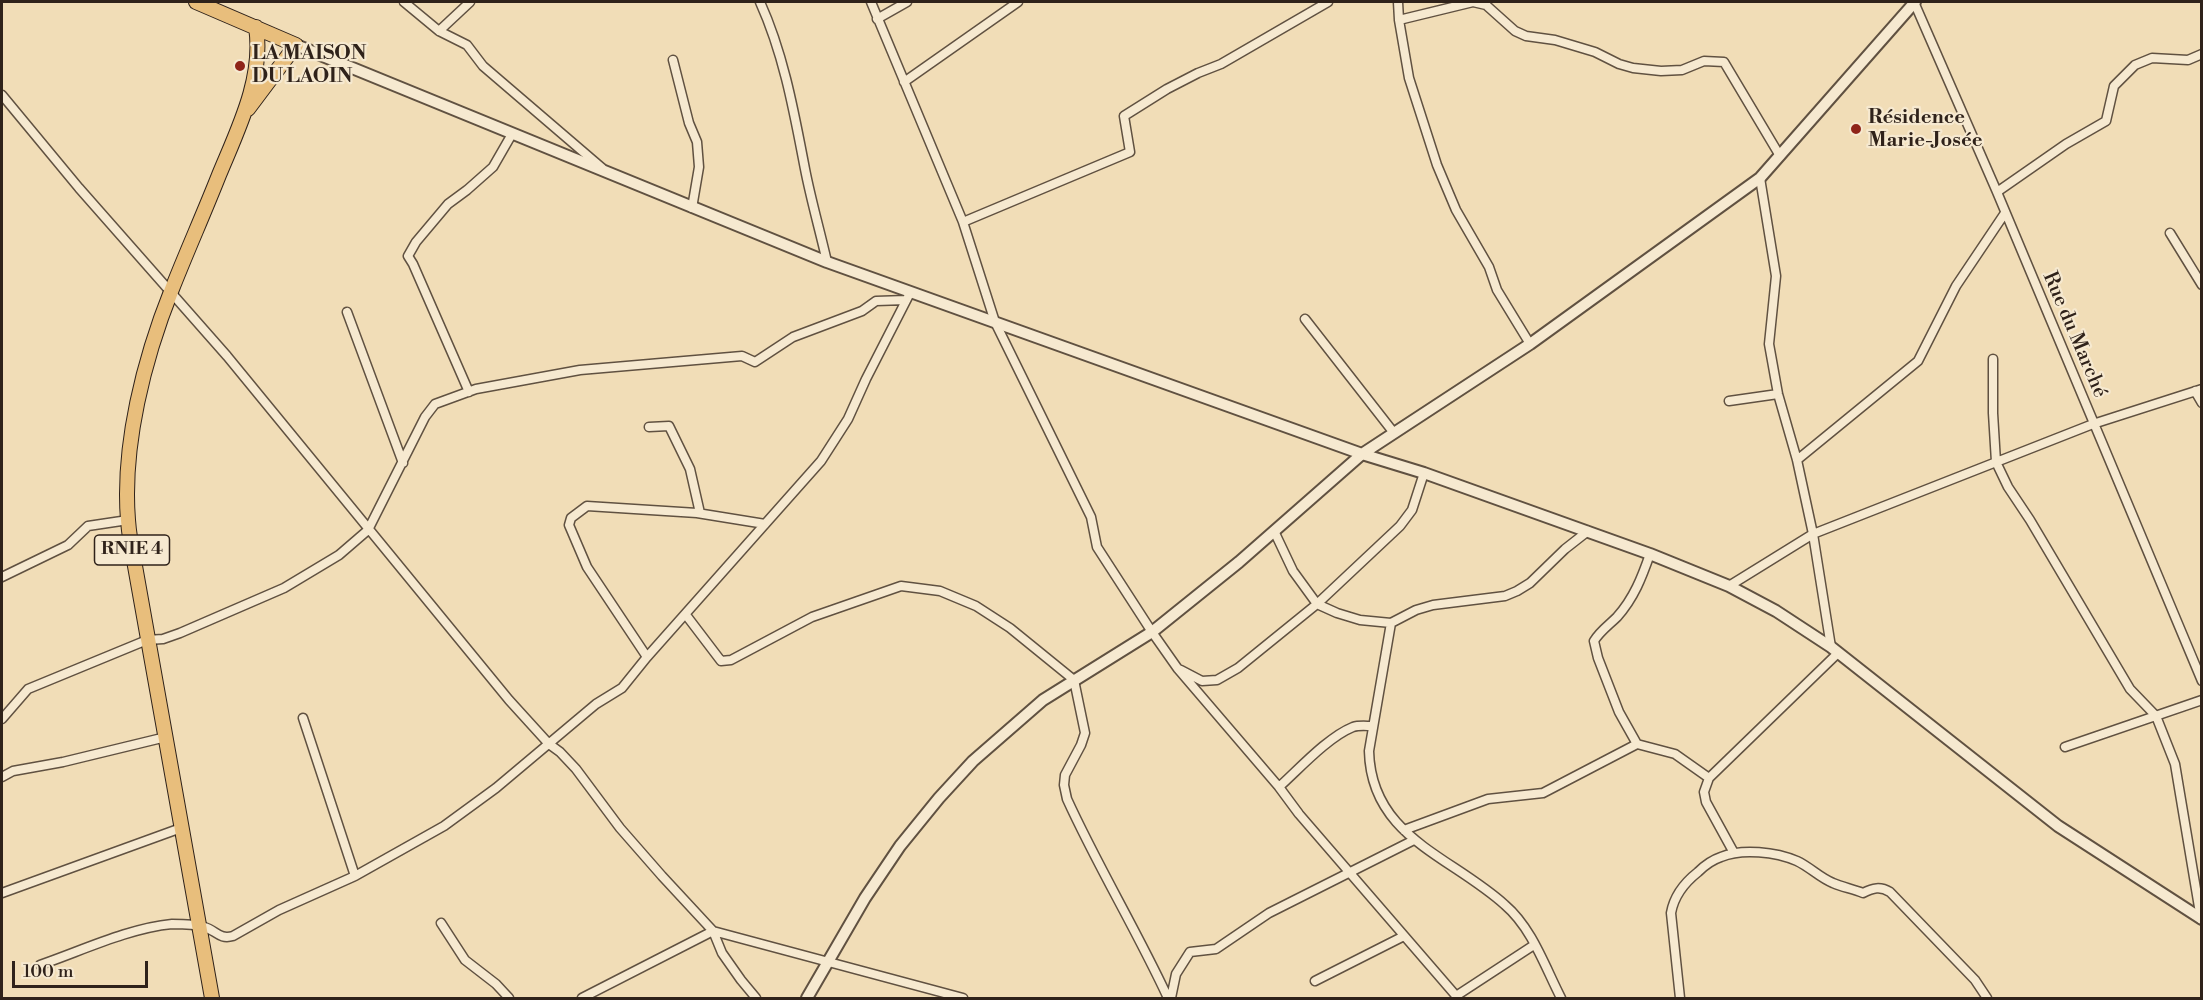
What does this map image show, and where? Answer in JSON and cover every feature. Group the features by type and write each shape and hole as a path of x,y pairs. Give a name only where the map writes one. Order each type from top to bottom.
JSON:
{"main road":[{"path":"196,2 296,45"},
{"name":"RNIE 4","path":"212,999 147,640 128,520 128,475 131,435 156,337 171,292 244,116 259,45 256,27"},
{"name":"RNIE 4","path":"244,116 296,45"}],"street":[{"path":"404,2 439,31 467,45 483,66 609,174"},
{"path":"439,31 470,2"},
{"path":"760,2 774,32 788,85 827,262"},
{"path":"863,2 872,5 963,222 995,322 1091,518 1097,547 1178,669 1457,997 1534,945"},
{"path":"877,19 907,2"},
{"path":"904,82 1018,2"},
{"path":"963,222 1130,152 1124,116 1167,89 1221,64 1328,2"},
{"path":"1398,2 1408,78 1437,165 1456,210 1489,267 1497,290 1530,344"},
{"path":"1399,20 1473,2 1486,5 1515,31 1526,36 1565,43 1595,52 1633,68 1661,71 1682,70 1704,61 1724,63 1780,156"},
{"path":"807,999 870,889 900,846 939,798 981,754 1043,700 1152,632 1275,533 1362,454 1530,344 1760,178 1914,2"},
{"name":"Rue du Marché","path":"1914,2 1997,192 2202,681"},
{"path":"296,45 908,296 995,322 1362,454 1424,473 1588,531 1729,586 1776,611 1835,650 2058,826 2201,919"},
{"path":"1997,192 2066,144 2106,121 2114,86 2135,65 2152,57 2188,60 2202,54"},
{"path":"673,60 689,123 697,142 699,167 692,208"},
{"path":"2,95 79,188 227,356 502,692 549,744 576,769 640,851 713,931 722,953 756,999"},
{"path":"469,392 408,256 416,242 448,204 493,166 512,134"},
{"path":"1760,178 1776,276 1769,345 1778,394 1797,460 1835,650"},
{"path":"1797,460 1918,361 1956,286 2005,213"},
{"path":"2170,233 2202,285"},
{"path":"2,719 28,689 147,640 163,639 180,633 284,588 329,563 368,530 425,417 435,404 469,392 580,370 742,356 756,362 793,337 862,312 876,301 908,296"},
{"path":"40,965 134,932 172,924 200,926 220,937 233,936 279,910 355,876 444,826 496,788 589,710 622,688 821,461 848,419 908,296"},
{"path":"347,312 403,463"},
{"path":"1305,320 1394,433"},
{"path":"1993,359 1996,462 2008,487 2130,689 2156,716 2175,764 2201,919"},
{"path":"1729,586 1813,534 2093,424 2198,390 2202,403"},
{"path":"1729,401 1778,394"},
{"path":"649,427 669,426 690,469 700,513"},
{"path":"1178,669 1202,681 1217,680 1238,668 1317,604 1400,526 1412,510 1424,473"},
{"path":"647,657 588,567 569,525 572,518 587,506 700,513 765,524"},
{"path":"2,577 68,545 88,526 128,520"},
{"path":"1275,533 1293,571 1317,604 1360,620 1391,623 1416,610 1433,605 1505,597 1530,583 1565,549 1588,531"},
{"path":"1637,744 1616,704 1594,649 1594,641 1633,595 1650,554"},
{"path":"686,615 721,661 731,660 812,617 901,586 940,591 976,606 1010,628 1074,680 1085,733 1081,746 1065,776 1067,799 1170,999"},
{"path":"1391,623 1369,751 1373,783 1387,810 1414,840 1505,904 1518,919 1534,945 1561,999"},
{"path":"1734,853 1706,802 1704,792 1708,778 1835,650"},
{"path":"2066,747 2202,700"},
{"path":"303,718 355,876"},
{"path":"1279,788 1310,757 1340,735 1355,726 1372,726"},
{"path":"2,777 13,771 63,762 166,737"},
{"path":"1404,830 1488,799 1543,793 1637,744 1675,754 1708,778"},
{"path":"2,893 181,828"},
{"path":"1170,999 1176,974 1190,952 1216,949 1269,913 1414,840"},
{"path":"1680,999 1671,913 1673,903 1690,879 1704,867 1718,857 1734,853 1787,858 1804,865 1832,883 1863,893 1884,888 1975,980 1987,999"},
{"path":"441,923 465,960 496,984 509,999"},
{"path":"582,999 713,931 828,960 963,999"},
{"path":"1315,981 1404,936"}],"place":[{"name":"LA MAISON DU LAOIN","path":"240,66"},
{"name":"Résidence Marie-Josée","path":"1856,129"}]}
